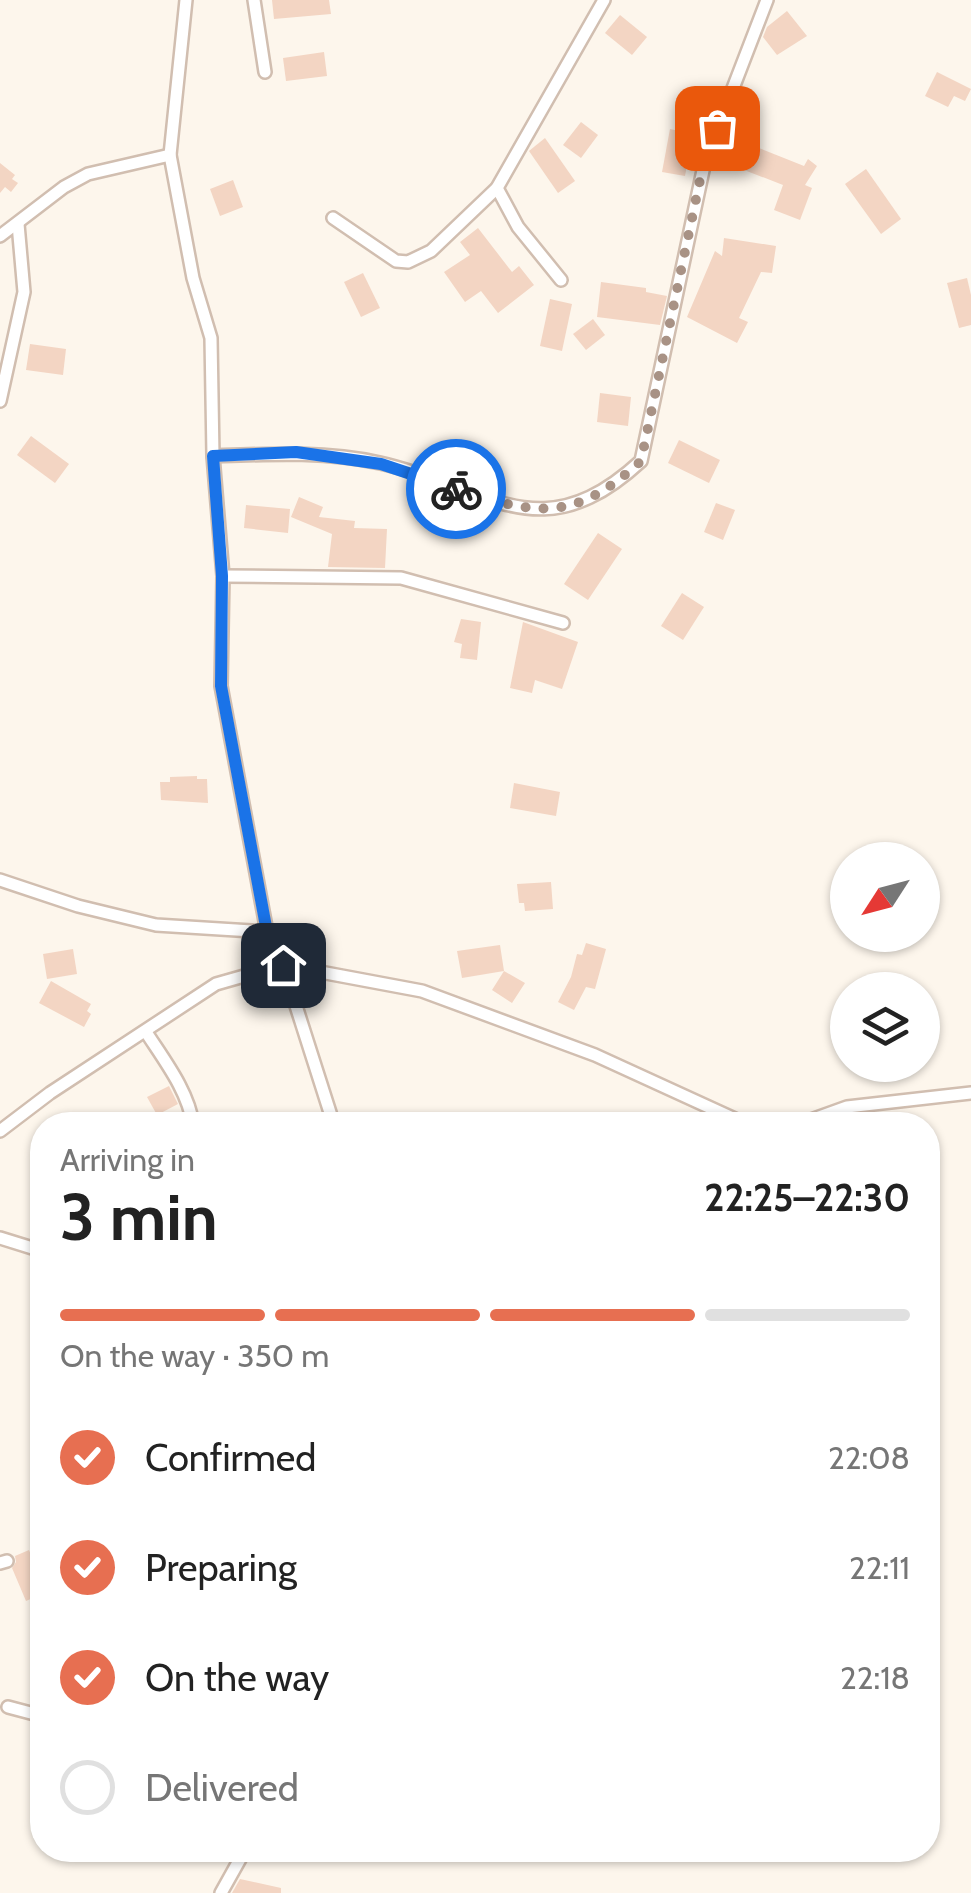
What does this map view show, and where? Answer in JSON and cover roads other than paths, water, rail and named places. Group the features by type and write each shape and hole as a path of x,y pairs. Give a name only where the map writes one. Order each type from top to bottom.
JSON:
{"street":[{"path":"186,0 170,155 193,278 211,338 213,456 222,576 221,686 267,932 283,965 330,1112"},
{"path":"254,0 265,72"},
{"path":"333,218 396,261 408,262 430,251 497,188 604,0"},
{"path":"213,456 296,452 381,464 509,507 562,509 614,486 641,461 704,161 767,0"},
{"path":"0,236 64,187 88,174 170,155"},
{"path":"497,188 518,227 561,280"},
{"path":"0,401 24,292 18,224"},
{"path":"222,576 401,578 563,623"},
{"path":"0,880 78,906 156,925 267,932"},
{"path":"0,1131 50,1093 216,984 283,965 422,991 594,1054 720,1112"},
{"path":"146,1032 191,1112"},
{"path":"833,1112 971,1092"},
{"path":"0,1238 30,1247"},
{"path":"8,1707 30,1713"},
{"path":"220,1893 239,1862"}]}
